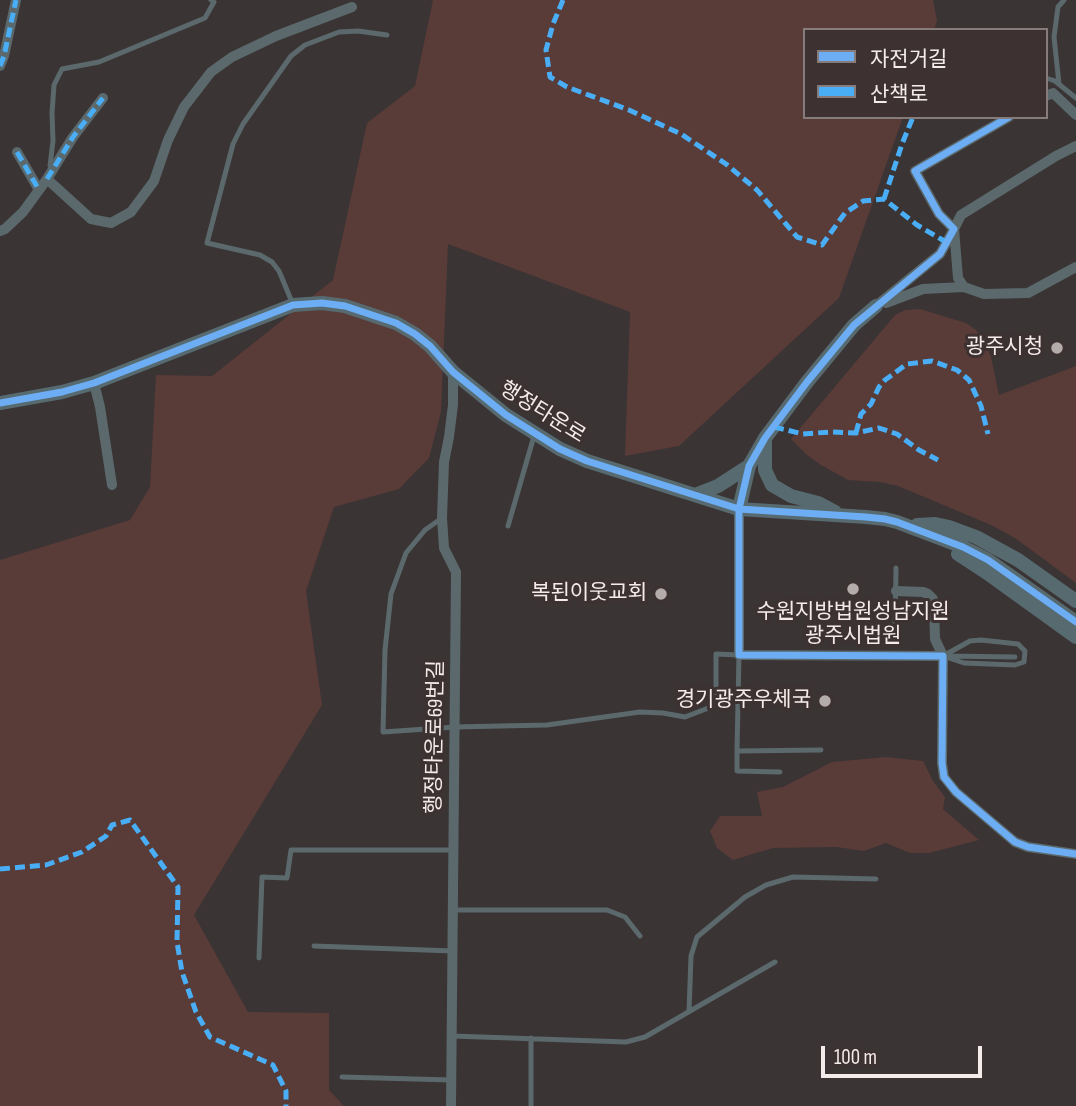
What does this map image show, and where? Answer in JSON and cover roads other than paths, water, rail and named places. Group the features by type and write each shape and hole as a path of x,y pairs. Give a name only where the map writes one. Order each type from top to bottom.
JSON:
{"street":[{"path":"0,66 16,0"},
{"path":"47,180 91,219 111,223 131,212 154,181 184,107 211,72 232,57 276,36 352,7"},
{"path":"1048,95 1053,93 1076,115"},
{"path":"0,230 5,229 23,212 47,180 73,137 103,98"},
{"path":"964,287 958,278 954,229 939,214 915,170 1005,119"},
{"path":"943,656 739,654 738,509 749,466 765,438 854,325 940,254 961,215 1076,146"},
{"path":"17,152 39,190"},
{"path":"876,306 923,289 964,287 984,294 1028,293 1076,267"},
{"name":"행정타운로","path":"0,403 62,392 94,383 293,305 322,303 345,306 396,323 415,334 430,346 453,372 506,415 560,449 587,461 738,509 885,519 905,525 963,547 988,560 1076,622"},
{"name":"행정타운로69번길","path":"451,1106 456,572 444,548 442,518 444,462 452,416 453,372"},
{"path":"94,383 112,485"},
{"path":"765,438 765,470 772,485 791,496 818,503 842,516"},
{"path":"695,495 718,486 749,466"},
{"path":"905,525 934,524 963,532 1018,559 1076,601"},
{"path":"905,525 969,560 1076,637"},
{"path":"896,591 923,592 933,599 934,639 943,656 942,771 947,782 1015,842 1028,847 1076,854"}],"lane":[{"path":"47,180 52,160 54,85 62,69 99,62 205,18 214,2 211,0"},
{"path":"1059,84 1054,37 1058,7 1064,0"},
{"path":"293,305 279,271 272,262 260,255 207,243 233,144 243,124 291,56 305,45 339,32 358,31 387,36"},
{"path":"1048,78 1055,80 1076,98"},
{"path":"509,526 535,433"},
{"path":"442,518 425,530 406,553 391,594 385,650 383,732 547,725 640,712 685,717 711,707 716,687 716,654 739,654 737,771 780,772"},
{"path":"895,630 896,568"},
{"path":"981,640 1018,644 1025,651 1024,662 1015,665 964,663 943,656 970,641 981,640"},
{"path":"943,656 1015,657"},
{"path":"737,751 821,750"},
{"path":"260,958 262,877 288,878 291,850 454,850"},
{"path":"689,1012 691,956 696,937 745,898 766,885 793,877 876,879"},
{"path":"453,910 607,910 625,917 640,936"},
{"path":"314,946 453,951"},
{"path":"452,1036 626,1042 645,1037 775,962"},
{"path":"531,1038 531,1106"},
{"path":"342,1077 451,1080"}],"place":[{"name":"광주시청","path":"1057,348"},
{"name":"수원지방법원성남지원 광주시법원","path":"853,589"},
{"name":"복된이웃교회","path":"661,594"},
{"name":"경기광주우체국","path":"825,701"}]}
